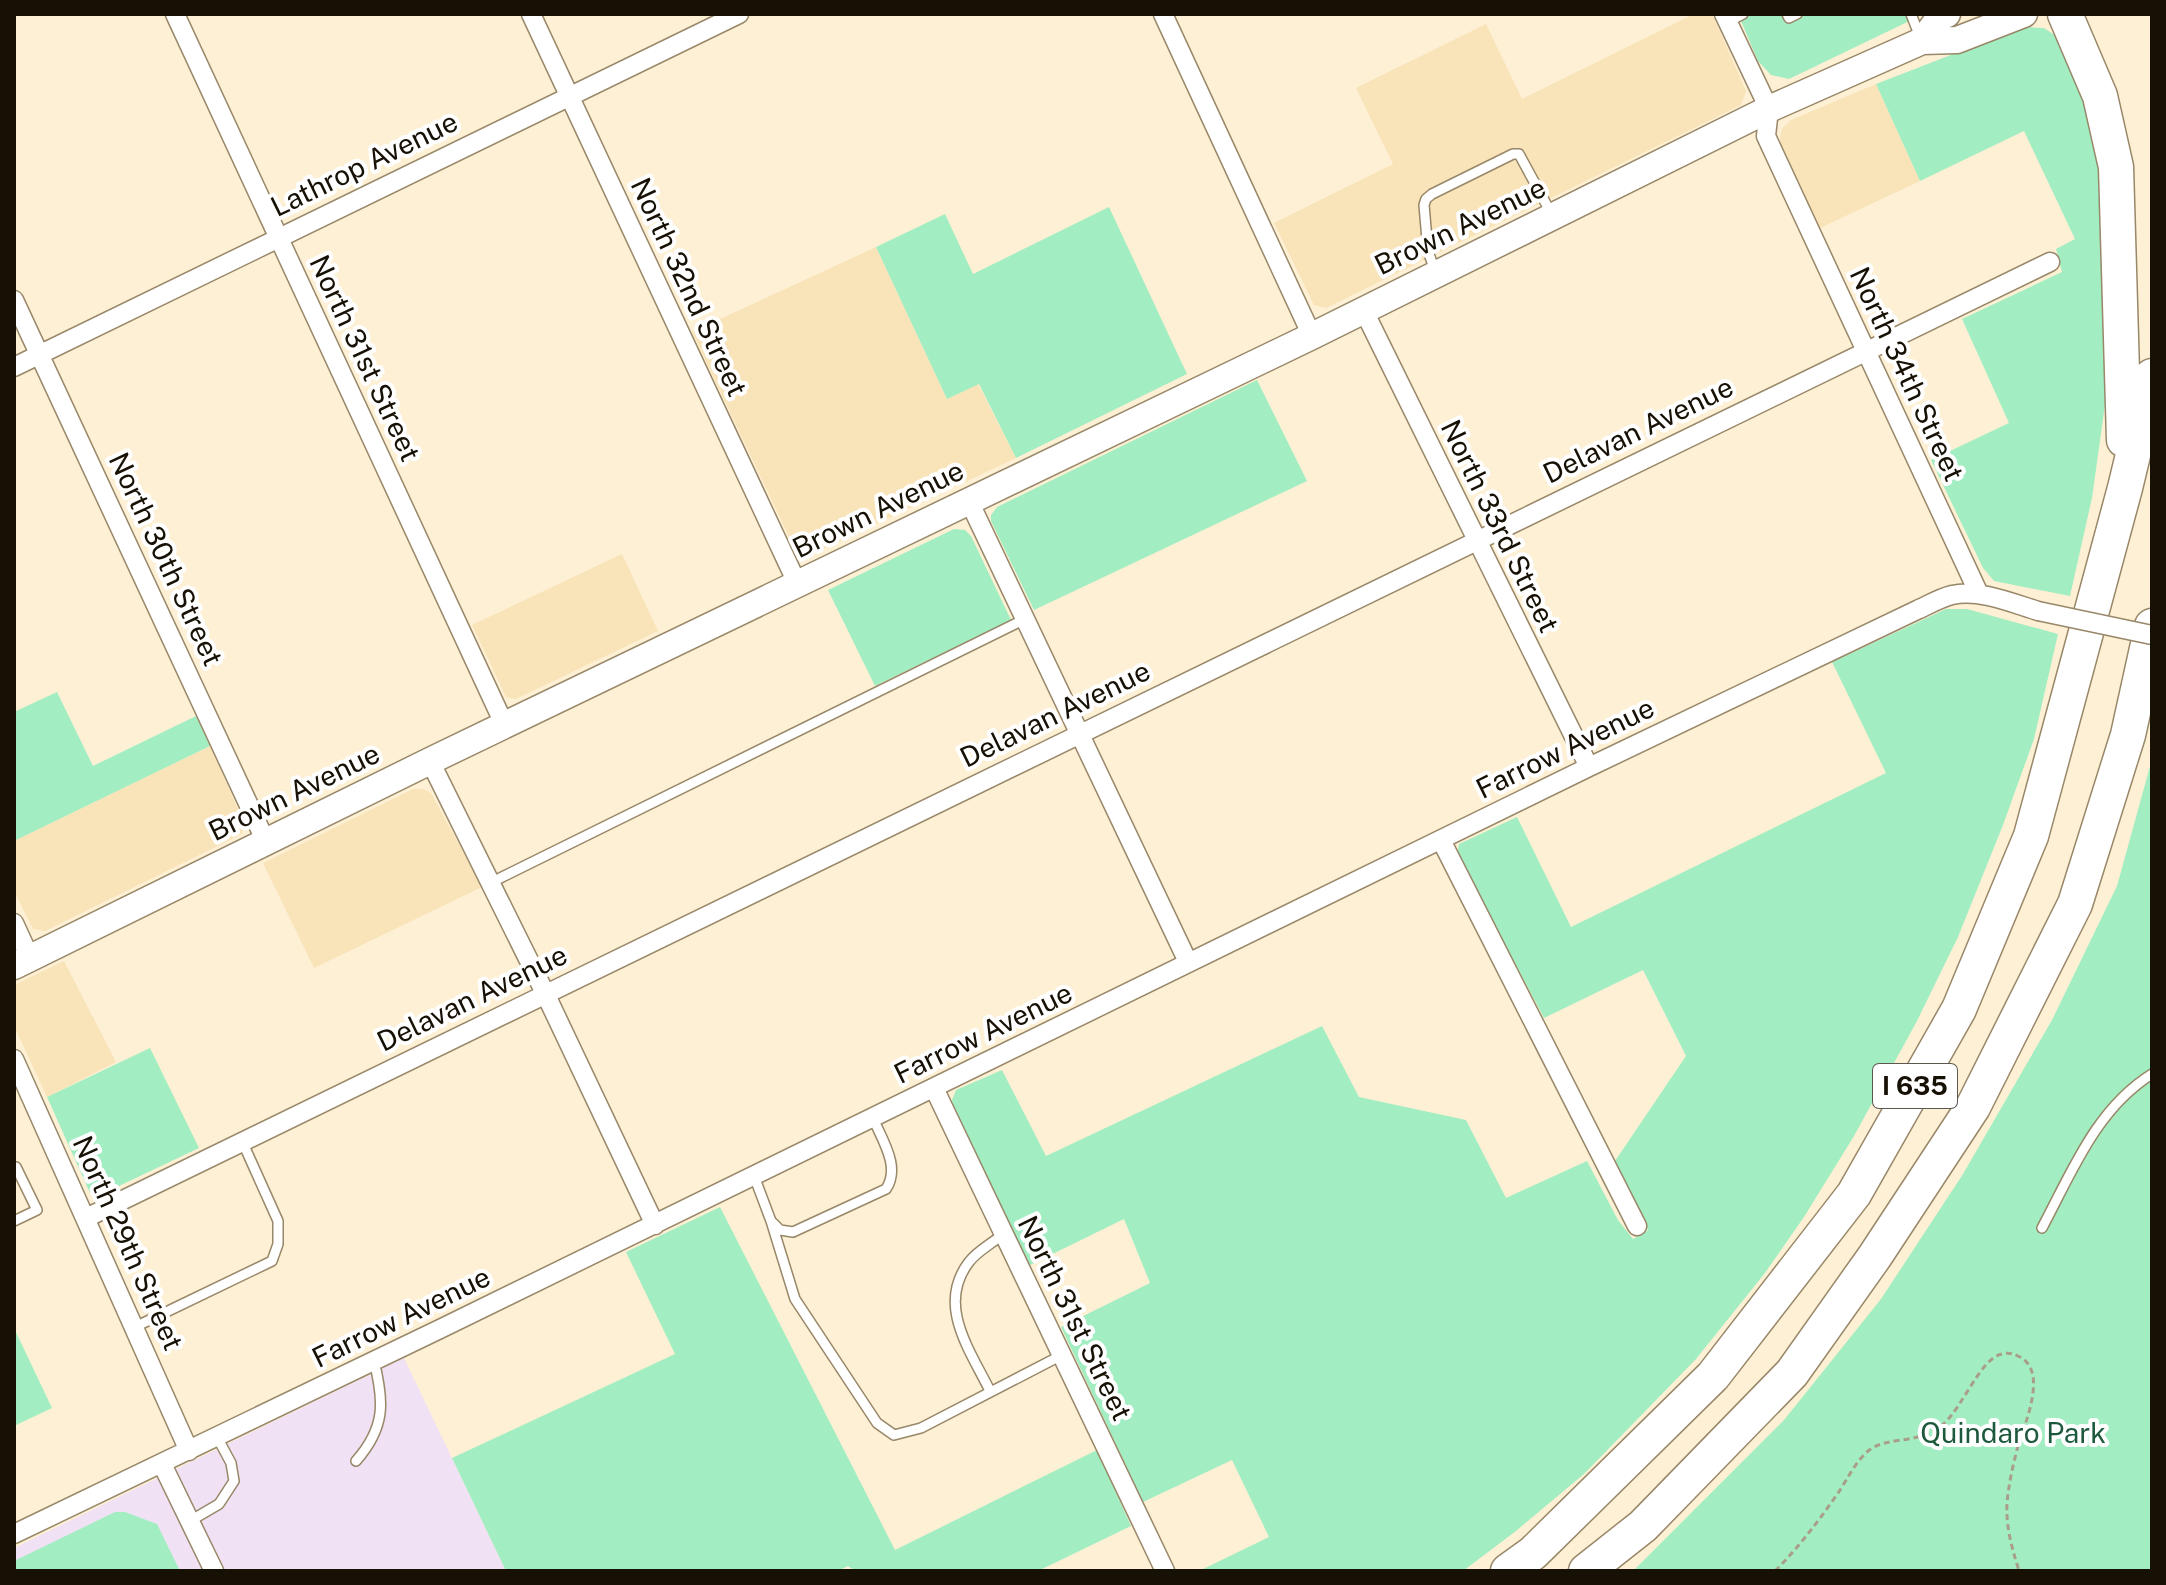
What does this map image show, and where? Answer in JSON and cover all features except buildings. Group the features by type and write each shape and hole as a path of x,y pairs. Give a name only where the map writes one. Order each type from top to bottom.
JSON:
{"highway":[{"path":"2065,14 2100,96 2116,167 2125,488"},
{"name":"I 635","path":"1508,1571 1533,1553 1713,1376 1862,1181 1959,1009 2031,836 2152,376"},
{"name":"I 635","path":"1586,1571 1643,1526 1792,1373 1875,1256 1973,1107 2075,904 2128,735 2152,626"}],"main road":[{"path":"1922,41 1935,23 1947,14"},
{"path":"1922,41 1957,40 2024,14"},
{"name":"Brown Avenue","path":"22,962 430,761 1312,336 1769,109 1922,41"}],"street":[{"name":"North 31st Street","path":"175,14 505,726"},
{"name":"North 32nd Street","path":"531,14 797,583"},
{"name":"Lathrop Avenue","path":"14,367 739,14"},
{"path":"1163,14 1312,336"},
{"name":"North 34th Street","path":"1732,17 1769,109 1766,136 1979,594"},
{"name":"Delavan Avenue","path":"86,1218 2050,262"},
{"name":"North 30th Street","path":"14,300 266,842"},
{"name":"North 33rd Street","path":"1363,309 1589,767"},
{"path":"969,501 1188,962"},
{"path":"1979,594 2038,611 2152,635"},
{"name":"Farrow Avenue","path":"14,1534 655,1225 1589,767 1950,595 1979,594"},
{"path":"430,761 655,1225"},
{"path":"1441,840 1637,1226"},
{"path":"14,923 22,962"},
{"name":"North 29th Street","path":"14,1059 189,1451"},
{"name":"North 31st Street","path":"934,1088 1165,1571"},
{"path":"162,1464 214,1571"}],"lane":[{"path":"1787,14 1789,18 1797,14"},
{"path":"1911,14 1922,41"},
{"path":"1436,273 1428,251 1426,199 1513,154 1519,154 1553,216"},
{"path":"490,883 1025,619"},
{"path":"2042,1228 2090,1136 2110,1108 2152,1074"},
{"path":"771,1221 780,1230 793,1232 886,1189 893,1179 893,1167 873,1118"},
{"path":"135,1327 272,1261 278,1244 278,1221 242,1141"},
{"path":"14,1221 37,1210 16,1167"},
{"path":"754,1176 795,1299 877,1423 894,1435 921,1428 1062,1355"},
{"path":"990,1391 957,1322 953,1304 956,1287 969,1261 1004,1234"},
{"path":"356,1461 368,1448 381,1411 383,1397 374,1361"},
{"path":"190,1521 219,1504 234,1481 231,1463 217,1437"}],"path":[{"path":"1775,1571 1820,1520 1867,1452 1879,1445 1920,1438 1940,1427 1956,1412 1986,1364 1998,1354 2010,1353 2028,1363 2034,1373 2030,1407 2017,1448 2008,1496 2008,1536 2019,1571"}],"shaded area":[{"path":"1694,14 1712,14 1746,91 1741,105 1326,308 1314,305 1274,223 1393,164 1356,88 1486,24 1522,99"},
{"path":"1876,84 1920,181 1820,228 1782,150 1782,129 1791,120"},
{"path":"876,247 947,399 978,384 1016,458 800,560 692,332"},
{"path":"622,554 658,631 516,699 506,697 472,625"},
{"path":"210,746 244,823 242,834 45,931 33,929 14,891 14,841"},
{"path":"413,789 431,793 482,887 314,968 263,863"},
{"path":"64,961 116,1062 47,1097 14,1026 14,985"},
{"path":"404,1358 506,1571 14,1571 14,1548"}],"green space":[{"path":"1738,14 1924,14 1789,79 1771,75 1758,61"},
{"path":"2023,27 2044,28 2065,42 2092,100 2104,196 2110,369 2092,498 2070,596 1994,581 1983,568 1931,460 2009,423 1962,319 2062,272 2056,249 2075,239 2024,131 1920,181 1876,84"},
{"path":"1109,207 1187,374 1016,458 979,384 947,399 876,247 945,214 973,274"},
{"path":"1257,380 1307,481 1034,610 991,521 997,507"},
{"path":"954,529 965,530 971,536 1011,620 875,686 828,590"},
{"path":"1946,609 1967,609 2058,634 2034,739 1958,937 1917,1021 1854,1136 1765,1273 1696,1359 1584,1474 1463,1571 1199,1571 1269,1537 1232,1460 1143,1502 1061,1327 1150,1283 1124,1219 1028,1266 954,1114 952,1100 956,1090 1002,1070 1046,1156 1322,1026 1359,1097 1466,1120 1506,1198 1587,1161 1618,1220 1633,1239 1648,1230 1615,1161 1686,1056 1643,970 1544,1018 1457,854 1459,844 1517,817 1571,927 1886,773 1832,662"},
{"path":"57,692 93,766 196,716 210,746 14,841 14,712"},
{"name":"Quindaro Park","path":"2152,759 2152,1571 1633,1571 1784,1420 1881,1299 1963,1174 2052,1020 2117,886"},
{"path":"150,1048 199,1148 98,1196 90,1193 47,1097"},
{"path":"720,1207 895,1550 1097,1450 1131,1526 1038,1571 855,1571 848,1566 838,1571 506,1571 452,1458 675,1354 626,1252"},
{"path":"14,1328 52,1408 14,1426"},
{"path":"115,1512 125,1512 157,1524 180,1571 14,1571 14,1561"}]}
